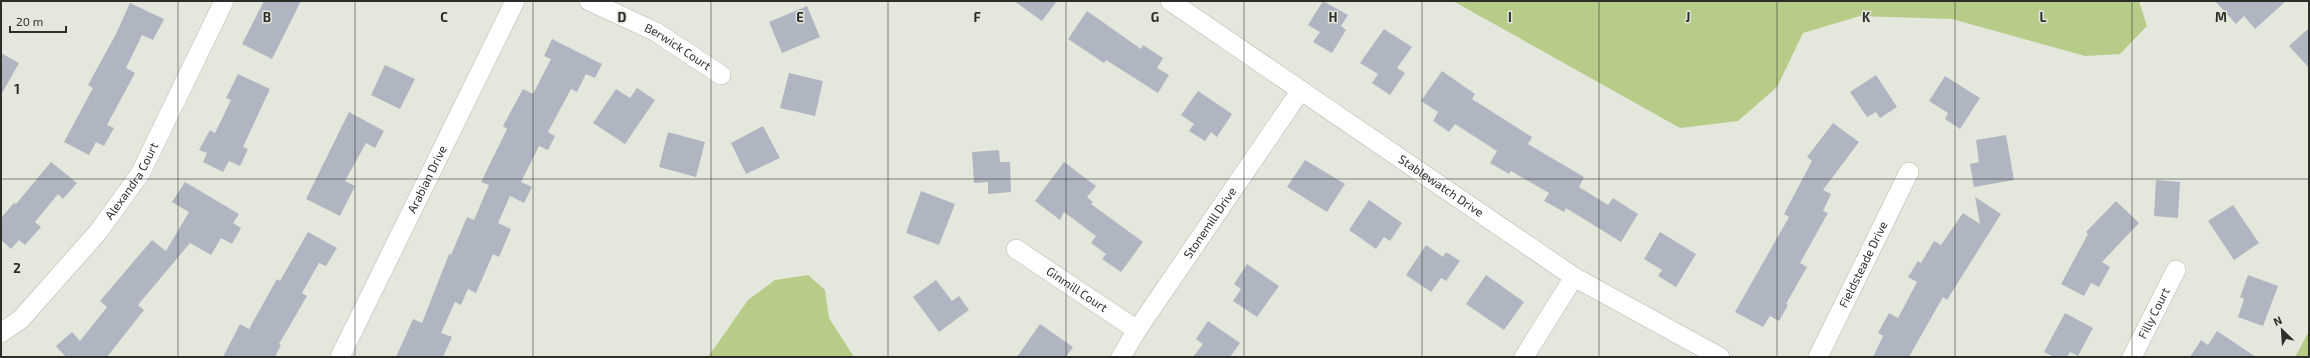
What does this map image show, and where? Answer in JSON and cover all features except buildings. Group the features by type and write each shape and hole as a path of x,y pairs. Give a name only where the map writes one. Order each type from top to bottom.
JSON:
{"street":[{"name":"Alexandra Court","path":"1,333 21,319 98,232 140,174 224,1"},
{"name":"Arabian Drive","path":"340,357 516,1"},
{"name":"Berwick Court","path":"589,1 656,32 721,75"},
{"name":"Stablewatch Drive","path":"1170,1 1574,277 1720,357"},
{"name":"Stonemill Drive","path":"1121,357 1137,330 1300,90"},
{"name":"Fieldsteade Drive","path":"1818,357 1909,172"},
{"name":"Ginmill Court","path":"1016,249 1137,330"},
{"name":"Filly Court","path":"2132,357 2176,270"},
{"path":"1524,357 1574,277"}],"green space":[{"path":"1453,1 2139,1 2147,26 2120,54 2085,56 1952,19 1860,16 1803,33 1777,87 1738,121 1680,128"},
{"path":"808,275 825,290 829,318 854,357 708,357 748,300 775,280"},
{"path":"2309,331 2309,357 2295,357"}]}
